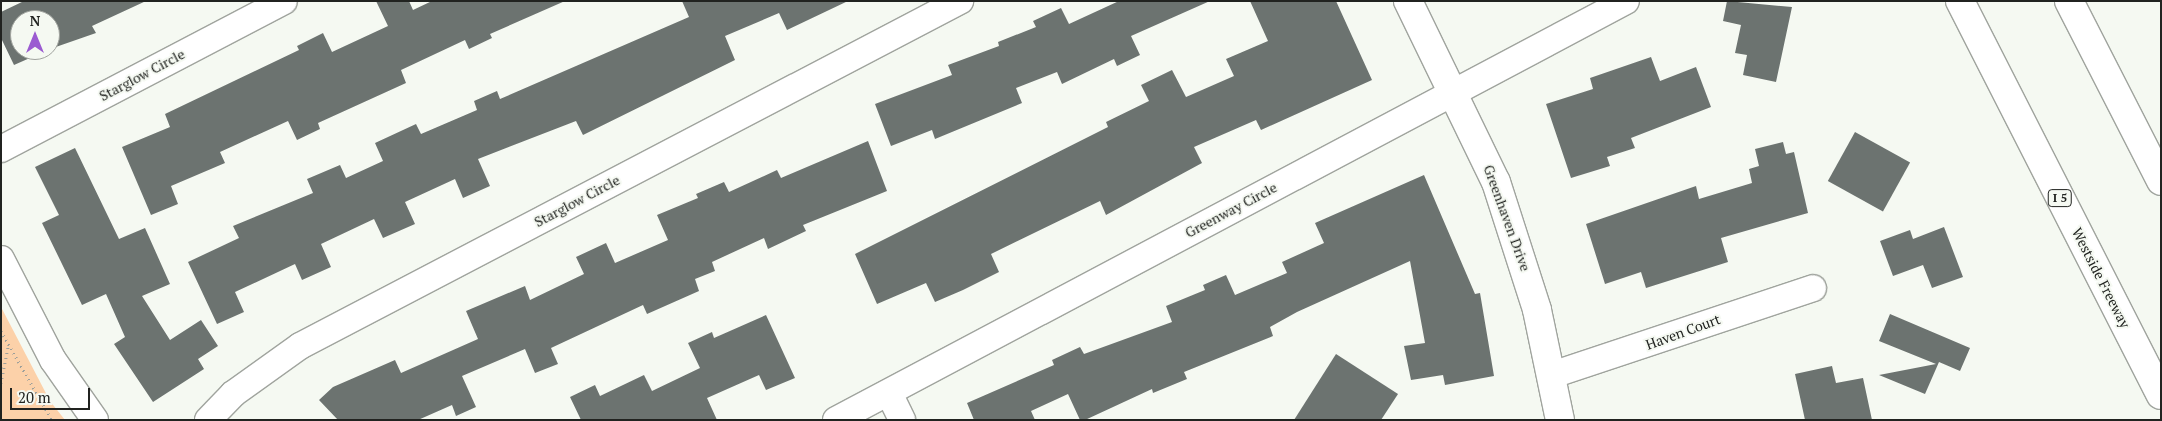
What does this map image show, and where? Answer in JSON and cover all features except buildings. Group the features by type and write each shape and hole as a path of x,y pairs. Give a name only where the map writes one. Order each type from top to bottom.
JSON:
{"main road":[{"name":"Greenhaven Drive","path":"1408,1 1496,182 1537,310 1560,420"},
{"name":"Westside Freeway","path":"1960,1 2161,395"},
{"path":"2069,1 2161,181"}],"street":[{"name":"Starglow Circle","path":"1,149 284,1"},
{"name":"Starglow Circle","path":"208,420 232,394 300,346 960,1"},
{"name":"Greenway Circle","path":"836,420 1453,91 1626,1"},
{"path":"1,259 54,360 95,420"},
{"name":"Haven Court","path":"1552,376 1814,288"},
{"path":"889,393 902,420"}],"path":[{"path":"1,332 52,420"},
{"path":"1,383 8,346"}],"shaded area":[{"path":"1,307 50,401 65,420 1,420"}]}
